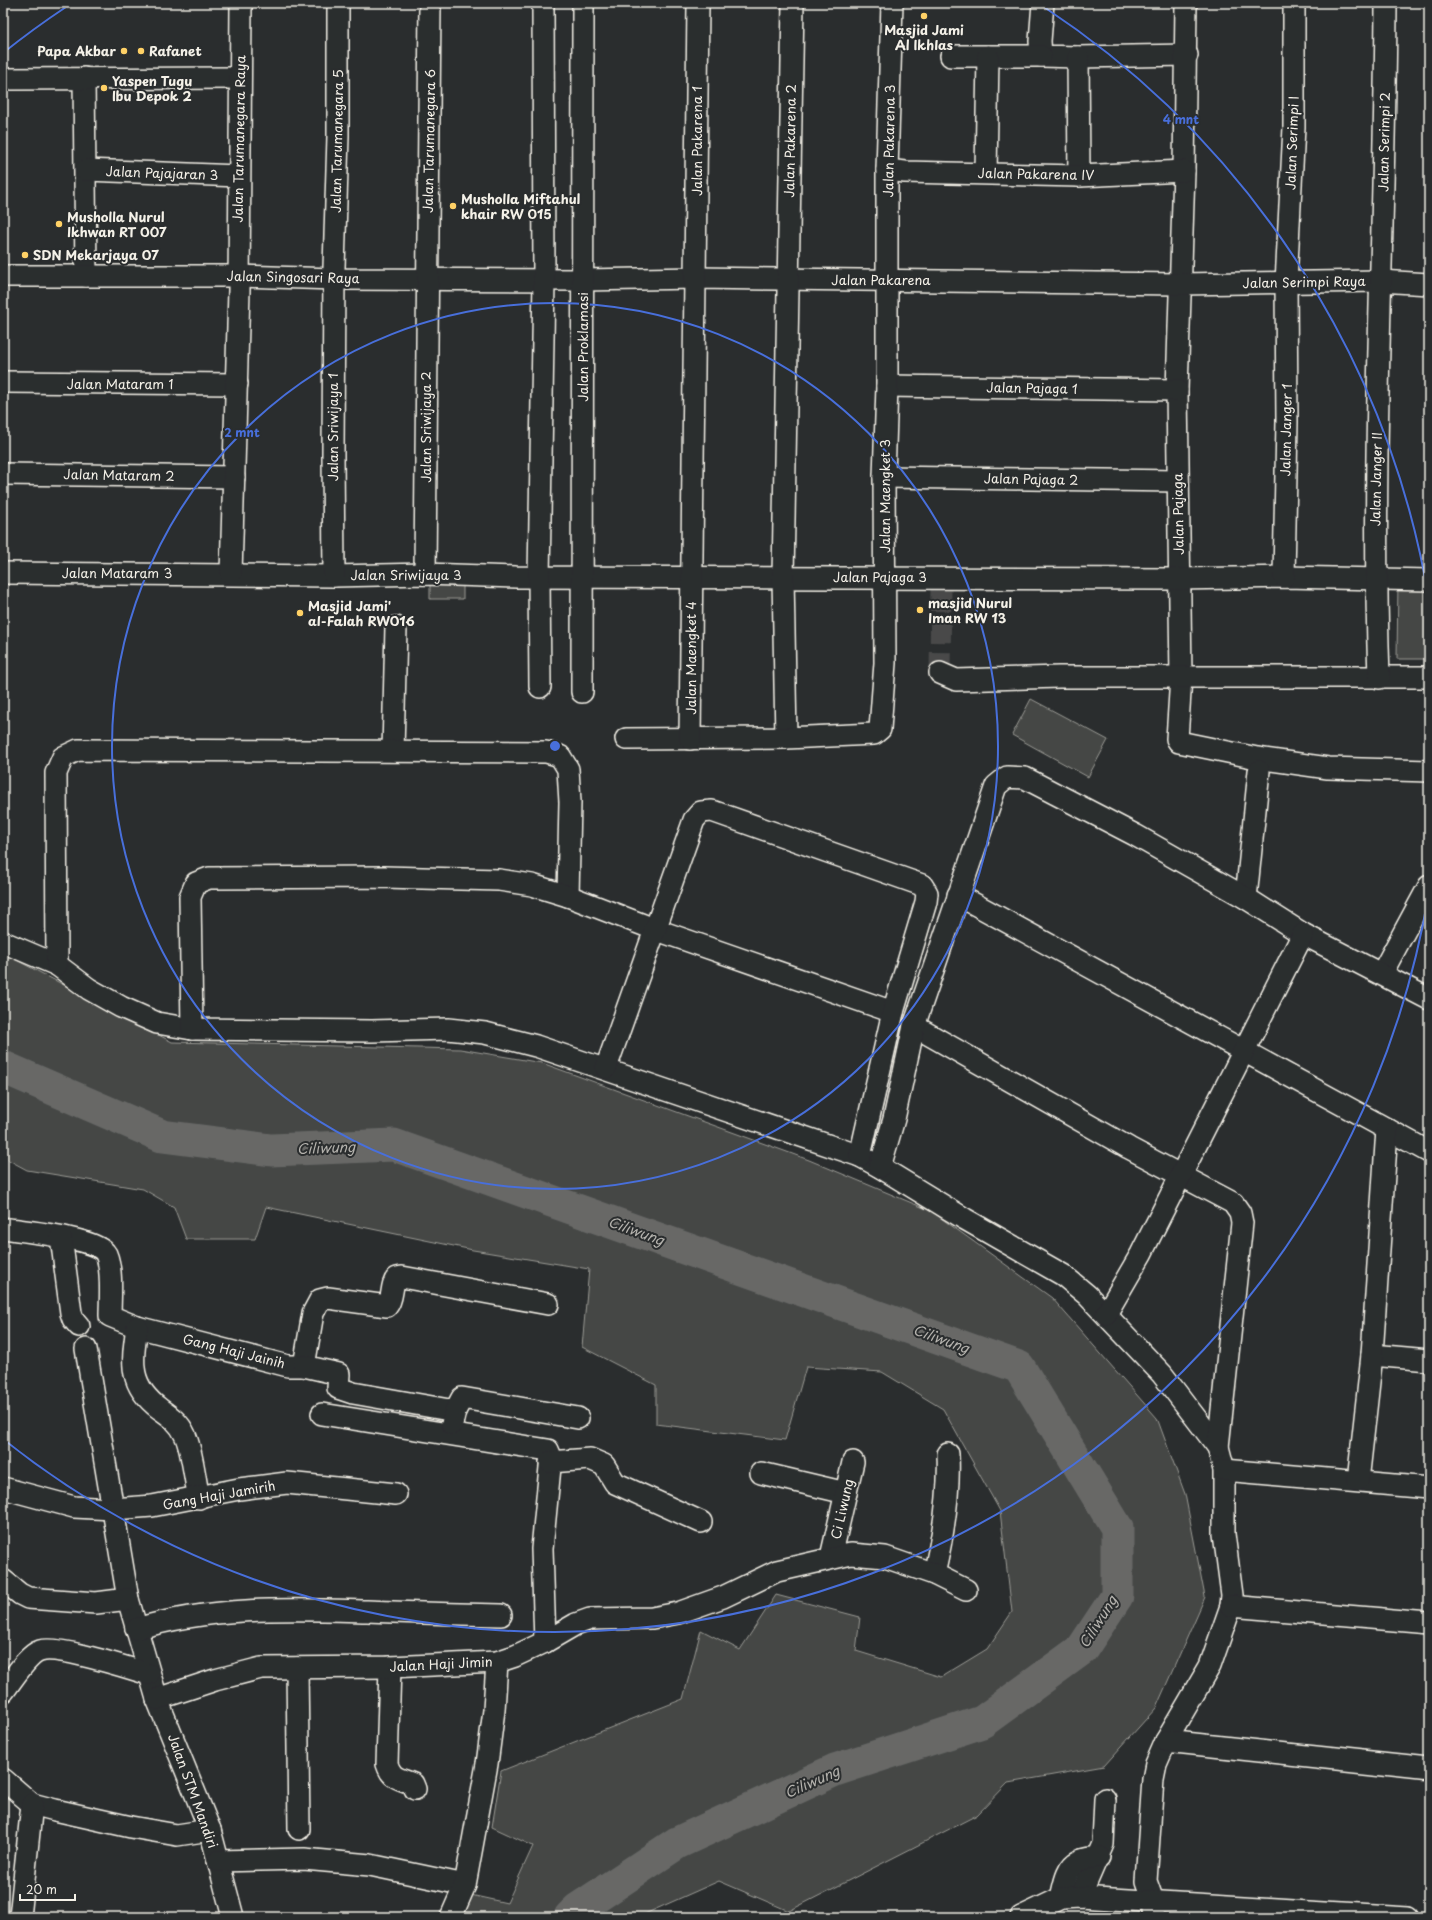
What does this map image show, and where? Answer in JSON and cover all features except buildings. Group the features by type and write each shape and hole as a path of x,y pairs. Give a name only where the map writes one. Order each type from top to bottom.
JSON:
{"street":[{"name":"Jalan Tarumanegara Raya","path":"231,574 239,276 241,3"},
{"name":"Jalan Tarumanegara 5","path":"334,279 338,136 338,3"},
{"name":"Jalan Tarumanegara 6","path":"427,279 430,3"},
{"path":"540,687 539,577 544,280 543,3"},
{"name":"Jalan Proklamasi","path":"582,692 583,3"},
{"name":"Jalan Pakarena 1","path":"691,577 696,278 698,3"},
{"name":"Jalan Pakarena 2","path":"786,738 783,577 793,3"},
{"name":"Jalan Pakarena 3","path":"888,280 887,170 892,3"},
{"path":"1041,56 1040,41 1043,3"},
{"name":"Jalan Pajaga","path":"1186,3 1187,55 1177,390 1181,677 1176,739 1179,742 1257,758 1328,768 1429,771"},
{"name":"Jalan Serimpi I","path":"1286,283 1294,127 1294,3"},
{"name":"Jalan Serimpi 2","path":"1380,281 1385,134 1386,3"},
{"path":"950,56 1078,57 1187,55"},
{"path":"986,173 988,56"},
{"path":"1078,57 1079,176"},
{"path":"84,78 86,276"},
{"path":"3,79 240,78"},
{"name":"Jalan Pajajaran 3","path":"86,170 239,176"},
{"name":"Jalan Pakarena IV","path":"887,170 904,172 1079,176 1184,171"},
{"name":"Jalan Singosari Raya","path":"3,276 239,276 334,279 583,280"},
{"name":"Jalan Pakarena","path":"583,280 696,278 1180,284"},
{"name":"Jalan Sriwijaya 1","path":"334,279 334,576"},
{"name":"Jalan Sriwijaya 2","path":"426,574 427,279"},
{"name":"Jalan Maengket 3","path":"786,738 874,734 880,729 885,663 886,577 884,477 888,280"},
{"name":"Jalan Serimpi Raya","path":"1180,284 1380,281 1429,284"},
{"name":"Jalan Janger II","path":"1379,678 1375,579 1380,281"},
{"name":"Jalan Janger 1","path":"1284,577 1287,422 1286,283"},
{"name":"Jalan Mataram 1","path":"3,382 237,384"},
{"name":"Jalan Pajaga 1","path":"887,386 1177,390"},
{"name":"Jalan Mataram 2","path":"3,474 234,477"},
{"name":"Jalan Pajaga 2","path":"884,477 1178,481"},
{"name":"Jalan Mataram 3","path":"3,573 231,574"},
{"name":"Jalan Sriwijaya 3","path":"231,574 334,576 426,574 539,577 581,576"},
{"name":"Jalan Pajaga 3","path":"581,576 886,577 941,584 1284,577 1429,580"},
{"name":"Jalan Maengket 4","path":"690,739 691,577"},
{"path":"393,751 396,627"},
{"path":"940,673 956,680 1060,677 1429,677"},
{"path":"626,739 786,738"},
{"path":"57,965 56,773 63,757 78,750 546,752 560,756 568,770 570,802 568,896"},
{"path":"1246,898 1259,771"},
{"path":"880,1167 894,1119 914,1026 996,786 1006,777 1025,778 1135,835 1246,898 1303,934 1429,999"},
{"path":"606,1068 654,929 694,820 701,812 712,811 922,885 927,893 926,902 893,1012 860,1156"},
{"path":"192,1029 190,897 196,883 209,878 376,877 499,880 532,885 568,896 654,929 893,1012"},
{"path":"1382,974 1429,886"},
{"path":"958,895 1429,1152"},
{"path":"1106,1314 1141,1254 1303,934"},
{"path":"3,942 57,965 89,989 121,1007 157,1023 192,1029 372,1031 448,1029 485,1033 536,1046 606,1068 860,1156 965,1219 1063,1275 1106,1314 1162,1374 1218,1447"},
{"path":"914,1026 1181,1176 1233,1203 1240,1213 1242,1223 1218,1447 1224,1470 1224,1534 1232,1595 1231,1606 1210,1666 1166,1742 1156,1764 1153,1779 1144,1909"},
{"path":"1358,1481 1372,1355 1387,1129"},
{"path":"3,1228 61,1237 71,1313 73,1319 79,1326"},
{"name":"Gang Haji Jainih","path":"61,1237 96,1245 106,1254 109,1270 110,1316 137,1327 288,1366 304,1366 313,1313 320,1300 328,1298 387,1306 392,1299 393,1285 398,1278 402,1277 548,1304"},
{"path":"137,1327 132,1358 136,1381 147,1399 177,1422 185,1435 199,1498"},
{"name":"Jalan STM Mandiri","path":"86,1349 128,1599 157,1698 210,1830 233,1917"},
{"path":"1372,1355 1429,1360"},
{"path":"304,1366 339,1374 338,1388 353,1393 455,1411"},
{"path":"450,1434 455,1411 462,1398 578,1418"},
{"path":"322,1414 548,1450 551,1457 542,1549 545,1642"},
{"path":"934,1574 940,1548 949,1478 948,1454"},
{"path":"550,1462 590,1459 604,1465 616,1483 701,1522"},
{"name":"Ci Liwung","path":"831,1557 854,1462"},
{"path":"1224,1470 1429,1488"},
{"path":"761,1474 846,1493"},
{"name":"Gang Haji Jamirih","path":"3,1488 74,1506 113,1509 152,1506 199,1498 238,1489 287,1483 396,1494"},
{"name":"Jalan Haji Jimin","path":"157,1698 261,1668 390,1667 497,1662 515,1656 545,1642 576,1624 590,1619 652,1618 678,1613 723,1597 777,1571 831,1557 851,1554 885,1557 934,1574 966,1590"},
{"path":"3,1580 20,1594 28,1598 96,1603 128,1599"},
{"path":"1231,1606 1429,1623"},
{"path":"136,1629 169,1619 277,1608 501,1615"},
{"path":"3,1692 31,1657 40,1651 63,1651 148,1671"},
{"path":"451,1917 465,1885 487,1764 494,1710 497,1662"},
{"path":"390,1667 387,1764 394,1777 413,1784 415,1788"},
{"path":"298,1668 299,1829"},
{"path":"1166,1742 1429,1769"},
{"path":"3,1779 32,1804 176,1836 210,1830"},
{"path":"1070,1898 1098,1857 1103,1844 1105,1799"},
{"path":"20,1917 32,1804"},
{"path":"218,1861 319,1860 370,1865 465,1885"},
{"path":"1021,1917 1070,1898 1144,1909 1407,1917"}],"shaded area":[{"path":"1398,581 1429,581 1429,659 1397,659"},
{"path":"430,585 463,586 463,599 430,599"},
{"path":"1031,699 1108,740 1088,777 1012,735"},
{"path":"3,953 172,1042 460,1049 542,1063 809,1160 931,1211 1052,1298 1157,1418 1185,1494 1205,1597 1156,1708 1104,1766 1008,1783 977,1815 789,1911 719,1881 638,1917 456,1917 466,1894 507,1903 533,1846 492,1827 501,1771 683,1699 701,1630 740,1650 776,1595 860,1617 856,1651 941,1677 987,1649 1012,1612 1000,1511 943,1409 882,1372 806,1367 785,1440 656,1424 656,1385 582,1347 589,1269 473,1250 266,1207 255,1239 186,1239 174,1207 143,1189 27,1170 3,1157"},
{"path":"1047,1914 1115,1915 1114,1917 1040,1917"}],"waterway":[{"name":"Ciliwung","path":"3,1067 162,1136 271,1150 394,1145 1019,1367 1117,1528 1117,1596 1082,1649 982,1722 835,1770 677,1843 578,1909 570,1917"}],"tunnel":[{"path":"940,673 941,590"}],"place":[{"name":"Masjid Jami Al Ikhlas","path":"924,16"},
{"name":"Papa Akbar","path":"124,51"},
{"name":"Rafanet","path":"141,51"},
{"name":"Yaspen Tugu Ibu Depok 2","path":"104,88"},
{"name":"Musholla Miftahul khair RW 015","path":"453,206"},
{"name":"Musholla Nurul Ikhwan RT 007","path":"59,224"},
{"name":"SDN Mekarjaya 07","path":"25,255"},
{"name":"masjid Nurul Iman RW 13","path":"920,610"},
{"name":"Masjid Jami' al-Falah RW016","path":"300,613"}]}
